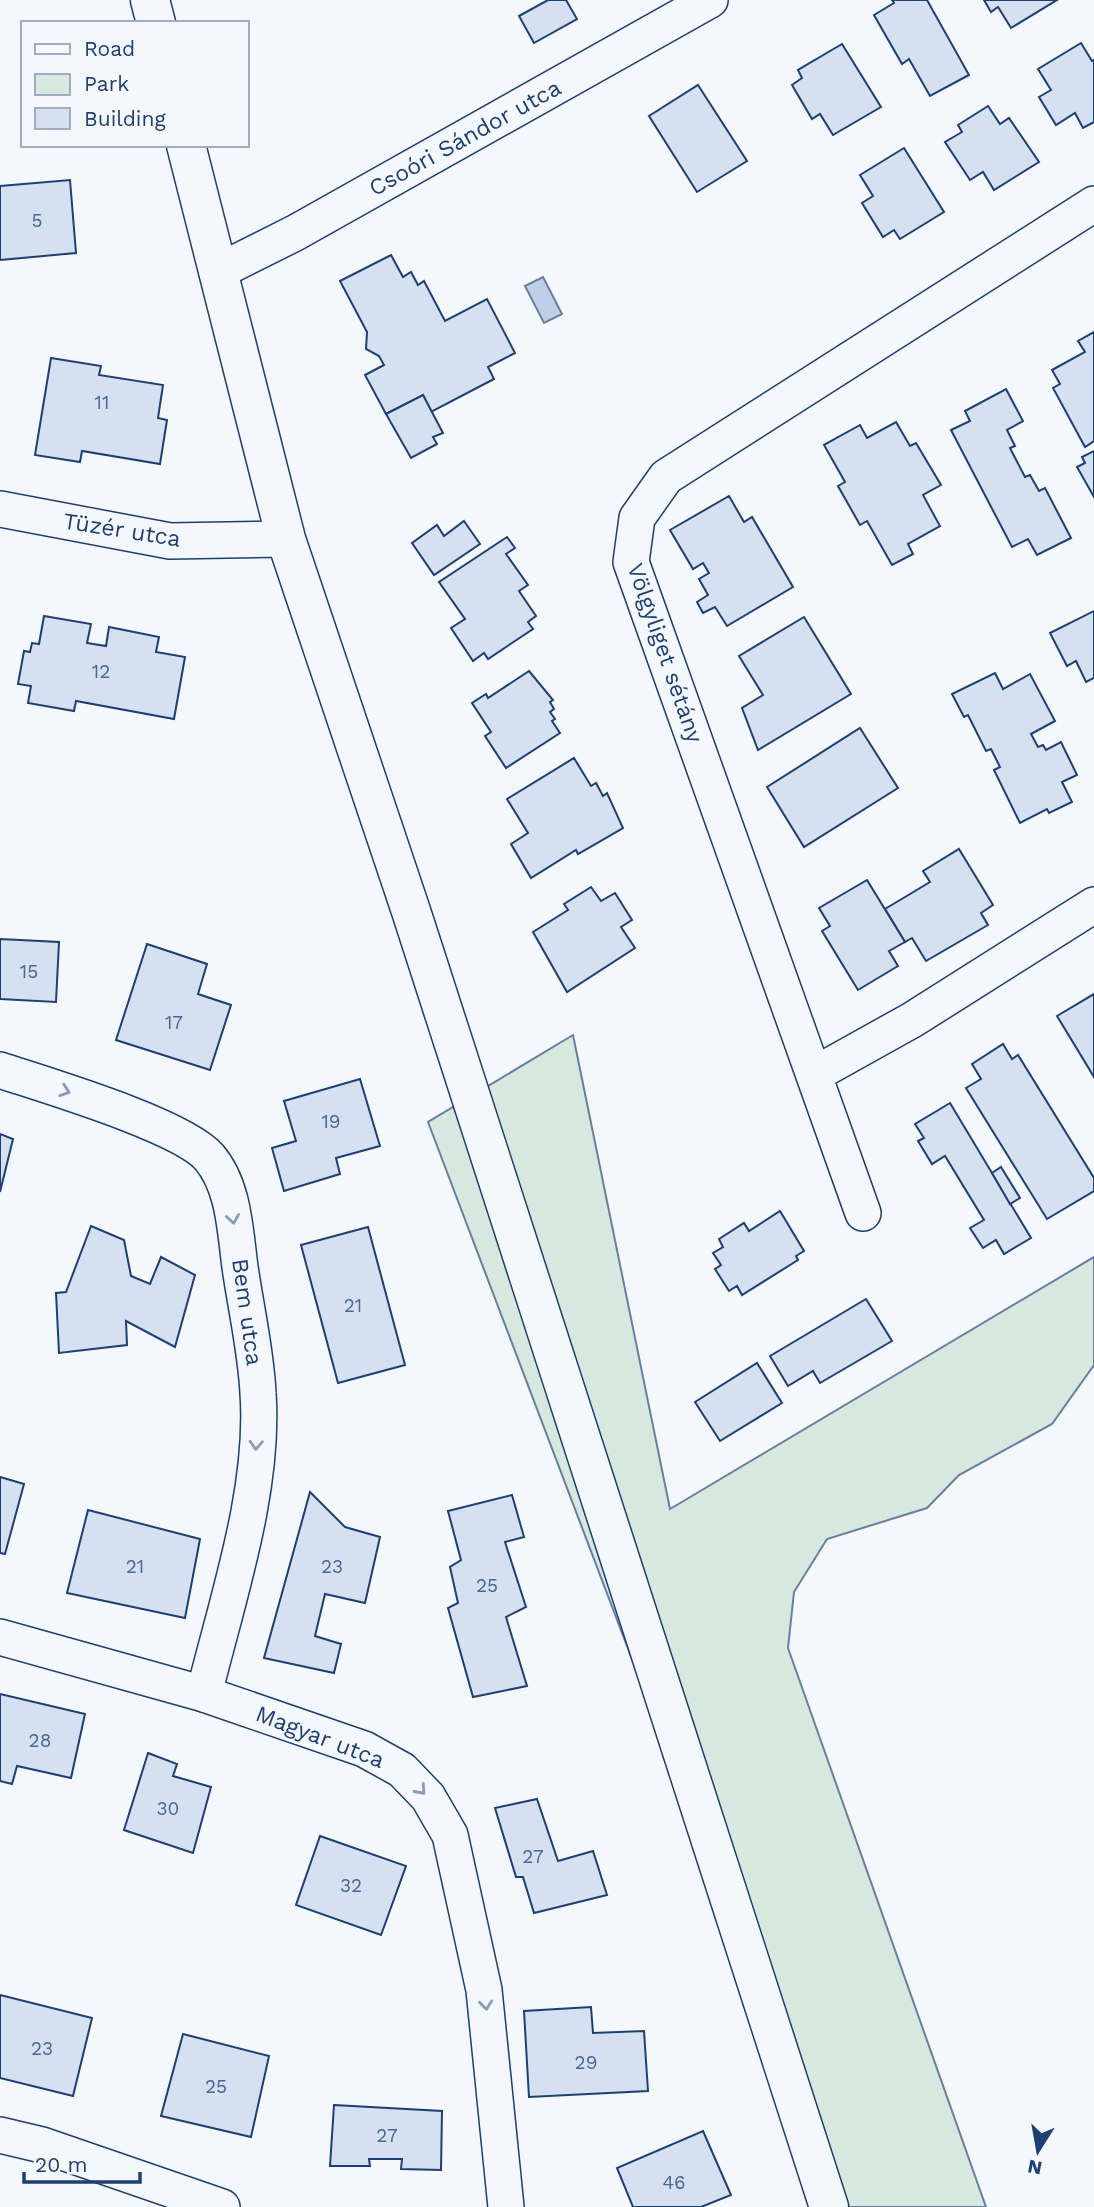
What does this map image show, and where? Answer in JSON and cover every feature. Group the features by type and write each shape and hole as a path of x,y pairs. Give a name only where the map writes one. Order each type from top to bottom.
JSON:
{"street":[{"path":"150,0 155,21"},
{"name":"Csoóri Sándor utca","path":"217,272 295,233 710,0"},
{"path":"186,147 286,539 411,911 829,2207"},
{"name":"Völgyliget sétány","path":"863,1213 631,562 636,518 666,477 1094,204"},
{"name":"Tüzér utca","path":"0,509 170,541 286,539"},
{"path":"815,1074 912,1020 1094,905"},
{"name":"Bem utca","path":"0,1070 72,1093 182,1137 208,1156 224,1180 232,1210 258,1394 255,1465 244,1532 204,1694"},
{"name":"Magyar utca","path":"0,1637 204,1694 364,1749 402,1770 433,1807 450,1835 484,1990 506,2207"},
{"path":"0,2135 42,2145 222,2207"}],"green space":[{"path":"573,1035 670,1509 1094,1257 1094,1365 1052,1424 959,1475 927,1508 827,1539 794,1592 788,1648 986,2207 840,2207 428,1122"}],"water":[{"path":"543,277 562,314 544,323 525,286"}],"building":[{"path":"548,0 566,0 577,19 534,43 519,16"},
{"path":"892,0 927,0 969,75 930,96 909,59 902,64 874,15 894,3"},
{"path":"984,0 1057,0 1011,28 998,7 991,12"},
{"path":"1081,43 1092,61 1094,60 1094,122 1083,128 1075,113 1056,125 1039,97 1051,90 1038,69"},
{"path":"842,44 881,107 833,135 820,114 812,119 792,85 802,78 798,70"},
{"path":"698,85 747,161 697,192 649,116"},
{"path":"988,106 1000,124 1009,118 1039,162 994,190 983,172 970,180 945,142 962,132 958,125"},
{"path":"904,148 944,212 900,239 894,230 883,237 862,203 873,196 860,175"},
{"path":"70,180 76,253 0,260 0,186"},
{"path":"391,255 403,277 411,272 418,285 424,281 445,321 487,299 515,353 488,367 494,379 431,412 423,395 386,414 365,375 384,365 379,356 366,349 367,332 340,281"},
{"path":"1094,332 1094,441 1085,447 1053,388 1060,384 1052,370 1085,352 1078,341"},
{"path":"51,358 101,366 99,375 163,385 158,418 167,420 160,464 82,451 80,462 35,455"},
{"path":"1006,389 1023,421 1007,430 1015,446 1010,448 1025,477 1030,475 1039,491 1045,488 1071,538 1037,555 1028,539 1012,547 951,430 970,421 965,411"},
{"path":"423,395 443,433 433,437 437,444 411,458 386,414"},
{"path":"896,422 910,446 916,443 941,485 923,495 940,526 908,544 913,554 892,565 867,521 860,525 838,486 845,482 824,445 860,425 867,438"},
{"path":"1094,451 1094,497 1077,467 1085,463 1082,457"},
{"path":"729,496 744,522 752,517 793,587 727,626 715,607 703,613 697,602 708,595 699,579 709,573 703,563 693,569 670,530"},
{"path":"464,521 480,544 434,575 412,543 437,525 444,536"},
{"path":"507,537 515,548 506,554 528,585 519,591 536,616 528,622 533,629 488,659 484,653 473,661 451,628 465,619 439,582"},
{"path":"1094,611 1094,678 1086,682 1076,661 1067,666 1050,633"},
{"path":"44,616 91,624 87,643 106,646 109,627 159,637 156,652 185,657 174,719 76,701 74,711 28,703 31,686 18,684 24,651 30,652 32,643 39,644"},
{"path":"804,617 851,694 758,750 742,708 763,695 739,656"},
{"path":"529,671 553,700 550,702 554,709 550,712 560,733 506,768 485,736 491,732 472,703 486,694 488,698"},
{"path":"995,673 1003,689 1030,674 1055,721 1031,734 1038,747 1043,745 1046,750 1061,742 1077,775 1062,782 1072,802 1049,813 1047,809 1020,823 994,770 1000,767 991,749 986,751 968,715 964,717 952,694"},
{"path":"860,728 898,788 804,847 767,787"},
{"path":"574,758 591,786 596,783 603,796 607,793 623,828 578,854 576,850 531,878 511,844 528,833 507,799"},
{"path":"959,849 993,905 981,913 988,925 926,961 912,938 905,942 885,909 930,882 923,871"},
{"path":"867,880 905,942 889,951 898,966 858,990 822,931 830,926 819,908"},
{"path":"591,887 601,901 615,893 632,920 621,927 635,948 567,992 533,932 568,910 564,904"},
{"path":"0,939 59,942 56,1002 0,999"},
{"path":"147,944 207,964 198,994 231,1005 210,1070 116,1040"},
{"path":"1094,994 1094,1077 1057,1016"},
{"path":"1003,1044 1012,1059 1018,1055 1094,1178 1094,1191 1047,1219 966,1088 981,1079 972,1064"},
{"path":"360,1079 380,1146 336,1158 340,1174 284,1191 272,1148 296,1141 284,1101"},
{"path":"950,1103 1031,1238 1004,1254 996,1240 983,1248 970,1228 984,1220 945,1156 932,1164 918,1141 924,1138 915,1124"},
{"path":"0,1134 13,1139 0,1192"},
{"path":"1001,1167 1020,1198 1010,1204 992,1173"},
{"path":"780,1211 804,1251 796,1256 798,1260 742,1295 737,1286 729,1291 715,1269 721,1265 713,1253 723,1247 719,1239 744,1223 749,1231"},
{"path":"91,1226 124,1240 131,1276 150,1284 161,1257 195,1275 175,1347 126,1321 127,1345 59,1353 56,1293 66,1292"},
{"path":"368,1227 405,1365 338,1383 301,1245"},
{"path":"866,1299 892,1341 820,1383 813,1371 788,1386 770,1356"},
{"path":"757,1363 782,1403 720,1441 695,1402"},
{"path":"0,1477 24,1484 5,1554 0,1553"},
{"path":"310,1492 345,1527 380,1537 365,1603 325,1594 315,1636 341,1644 334,1673 264,1658"},
{"path":"512,1495 524,1537 505,1542 526,1607 506,1617 527,1686 473,1697 448,1608 458,1603 450,1567 461,1560 448,1511"},
{"path":"88,1510 200,1539 185,1618 67,1593"},
{"path":"0,1694 85,1714 71,1778 17,1766 12,1784 0,1781"},
{"path":"148,1753 177,1764 173,1776 211,1787 193,1853 124,1830"},
{"path":"537,1799 558,1861 593,1851 607,1895 534,1913 523,1877 516,1877 495,1808"},
{"path":"320,1836 406,1866 381,1935 296,1905"},
{"path":"0,1995 92,2018 73,2096 0,2078"},
{"path":"591,2007 593,2033 644,2031 648,2091 529,2097 524,2011"},
{"path":"183,2034 269,2056 251,2137 161,2116"},
{"path":"334,2105 442,2111 441,2170 401,2169 402,2159 369,2159 370,2166 330,2166"},
{"path":"703,2131 731,2195 701,2207 633,2207 617,2168"}]}
